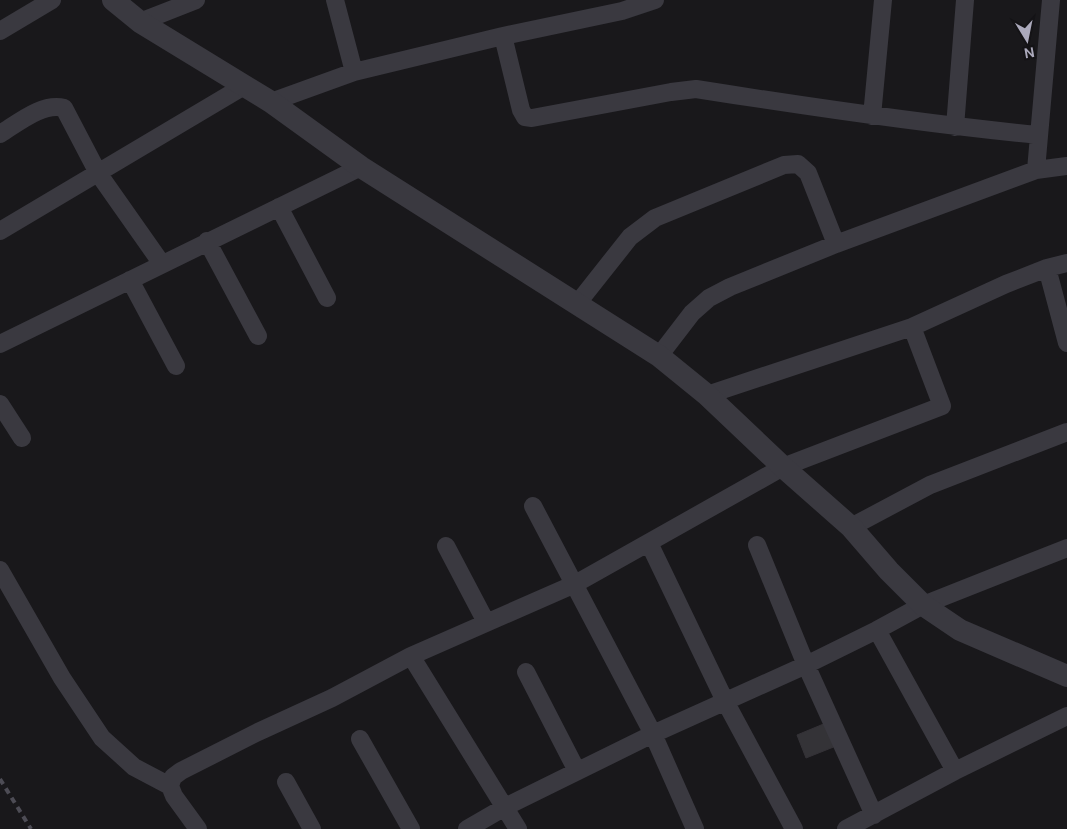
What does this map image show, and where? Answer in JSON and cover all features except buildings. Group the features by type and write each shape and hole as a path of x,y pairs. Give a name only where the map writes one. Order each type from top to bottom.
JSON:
{"street":[{"path":"0,31 52,0"},
{"path":"113,0 140,22 271,102 361,167 658,356 708,395 851,527 888,571 923,605 960,630 1067,676"},
{"path":"140,22 196,0"},
{"path":"335,0 354,72"},
{"path":"271,102 354,72 503,36 622,11 655,0"},
{"path":"872,116 882,0"},
{"path":"955,127 965,0"},
{"path":"1036,170 1051,0"},
{"path":"503,36 521,110 525,117 532,118 696,89 955,127 1038,134"},
{"path":"0,231 244,86"},
{"path":"0,134 45,108 55,106 64,108 98,173 162,264"},
{"path":"576,304 630,237 655,218 784,165 798,164 808,172 836,244"},
{"path":"658,356 692,313 709,298 730,287 836,244 1036,170 1067,166"},
{"path":"0,344 361,167"},
{"path":"279,207 327,298"},
{"path":"207,241 258,336"},
{"path":"708,395 912,327 1006,284 1047,268 1067,263"},
{"path":"1047,268 1067,343"},
{"path":"130,280 176,366"},
{"path":"170,786 173,777 181,771 258,732 332,698 411,656 575,584 784,467 942,406 912,327"},
{"path":"0,404 22,438"},
{"path":"851,527 930,486 1067,432"},
{"path":"533,506 653,734 695,829"},
{"path":"649,542 725,701 794,829"},
{"path":"758,545 806,665 874,815"},
{"path":"446,546 486,622"},
{"path":"467,829 505,807 653,734 806,665 923,605 1067,548"},
{"path":"0,570 62,678 102,738 134,766 170,786 174,796 198,829"},
{"path":"877,630 955,771"},
{"path":"411,656 518,829"},
{"path":"526,672 577,772"},
{"path":"846,829 955,771 1067,716"},
{"path":"360,739 411,829"},
{"path":"286,782 312,829"}],"railway":[{"path":"0,779 31,829"}]}
